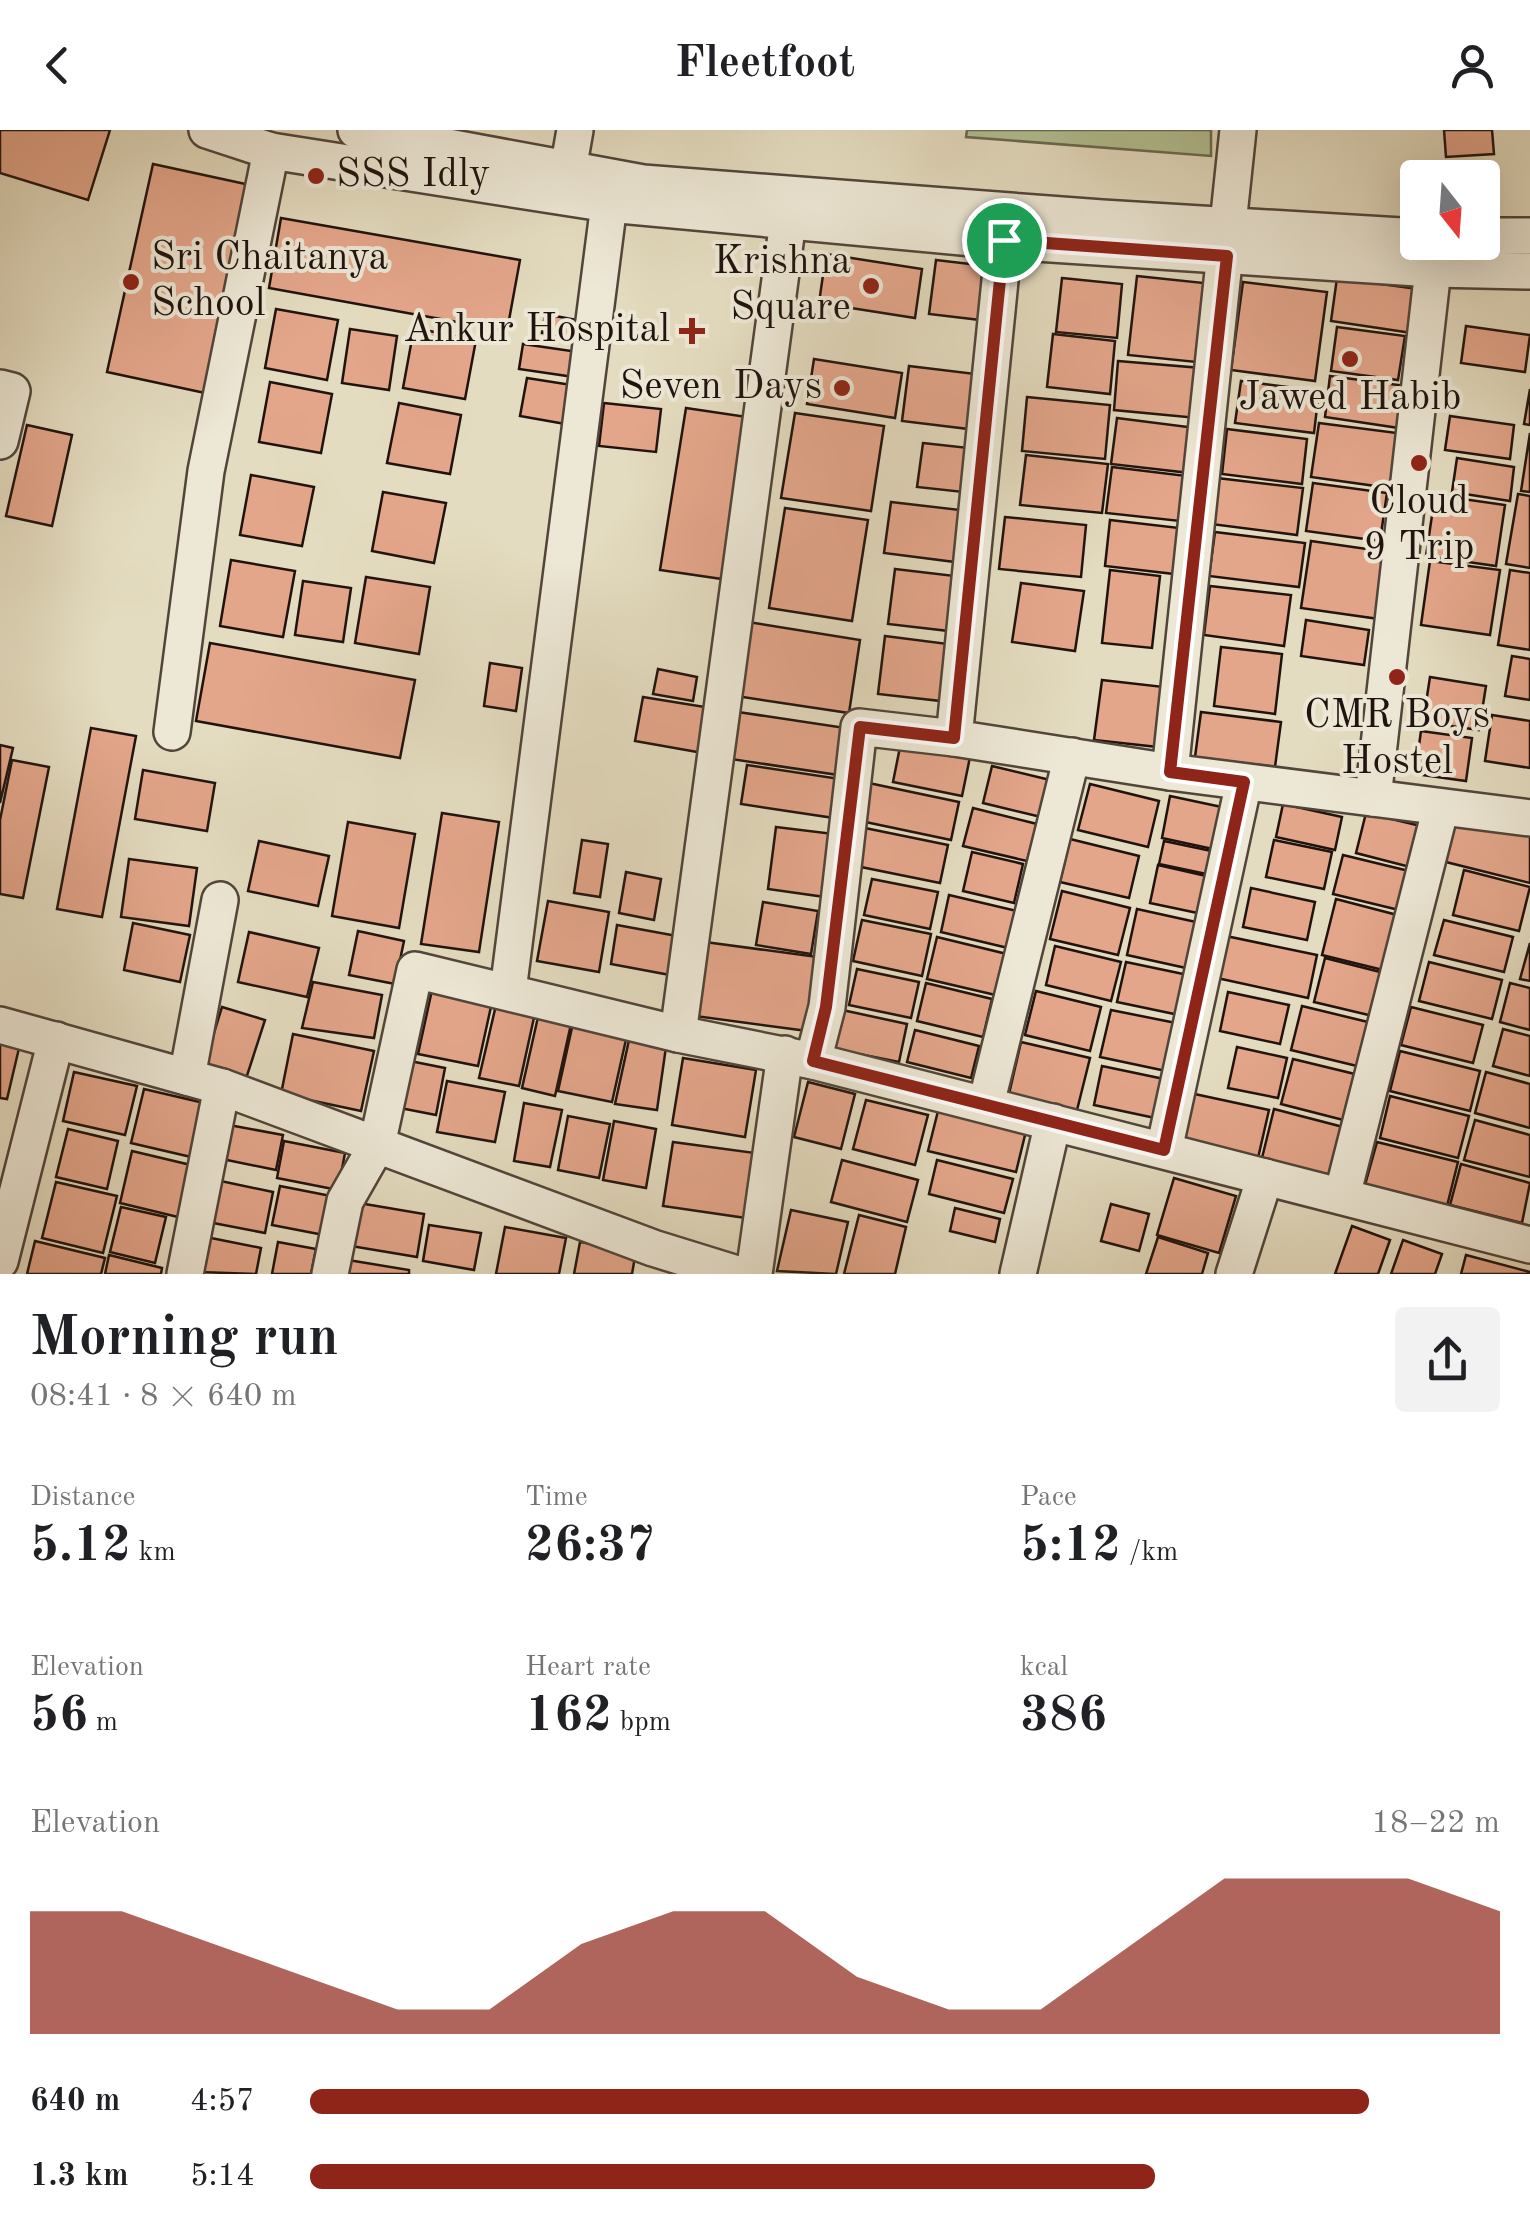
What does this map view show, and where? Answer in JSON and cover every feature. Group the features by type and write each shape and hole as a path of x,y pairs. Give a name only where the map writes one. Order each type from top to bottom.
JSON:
{"street":[{"path":"207,130 272,151 565,184 643,183 1228,241 1433,270 1530,271"},
{"path":"356,130 565,184 609,204 1004,240 1400,237"},
{"path":"565,184 575,130"},
{"path":"1170,772 1238,130"},
{"path":"172,732 206,471 272,151"},
{"path":"508,991 609,204"},
{"path":"678,1034 788,221"},
{"path":"1500,236 1530,236"},
{"path":"954,738 1004,240"},
{"path":"1372,798 1433,270"},
{"path":"0,388 12,391 0,440"},
{"path":"754,1274 799,1058 826,1007 860,727 1530,818"},
{"path":"986,1104 1072,756"},
{"path":"1164,1150 1244,782"},
{"path":"1342,1196 1441,807"},
{"path":"187,1077 220,900"},
{"path":"330,1274 345,1201 377,1146 415,970 986,1104 1530,1245"},
{"path":"0,1024 222,1087 377,1146 650,1261 737,1274"},
{"path":"0,1261 56,1040"},
{"path":"185,1274 222,1087"},
{"path":"1018,1274 1053,1122"},
{"path":"1234,1274 1265,1176"}],"green space":[{"path":"967,130 1211,130 1211,156 966,137"}],"building":[{"path":"0,130 110,130 88,200 0,173"},
{"path":"1444,130 1492,130 1494,154 1446,157"},
{"path":"153,164 250,185 205,393 107,372"},
{"path":"281,218 520,260 507,331 269,288"},
{"name":"Krishna Square","path":"826,254 922,269 915,318 819,303"},
{"path":"936,260 996,267 989,321 929,314"},
{"path":"1137,276 1204,283 1196,362 1128,355"},
{"path":"1062,278 1122,284 1117,338 1056,332"},
{"path":"1337,278 1418,289 1412,333 1331,321"},
{"path":"1243,282 1327,292 1315,381 1231,370"},
{"path":"276,309 338,320 327,380 265,368"},
{"path":"545,314 592,323 589,341 542,333"},
{"path":"1466,326 1530,335 1525,372 1461,363"},
{"path":"1337,327 1405,336 1398,380 1331,371"},
{"path":"414,328 476,340 465,399 403,388"},
{"path":"350,329 397,336 389,390 342,383"},
{"path":"1053,334 1115,341 1110,394 1047,387"},
{"path":"523,344 585,353 581,378 519,369"},
{"path":"814,359 902,373 895,418 807,404"},
{"path":"1118,361 1201,368 1197,418 1114,410"},
{"path":"909,366 984,375 977,430 902,421"},
{"path":"1330,376 1406,386 1399,428 1325,417"},
{"path":"527,378 578,386 571,425 520,416"},
{"path":"1241,381 1319,391 1314,433 1235,423"},
{"path":"270,382 332,394 321,453 259,442"},
{"path":"1530,389 1530,425 1524,424"},
{"path":"1027,397 1110,405 1105,459 1022,451"},
{"path":"399,403 461,415 450,474 387,463"},
{"path":"604,403 661,409 656,452 599,446"},
{"path":"686,408 747,417 722,579 660,570"},
{"path":"795,413 884,426 871,511 781,498"},
{"path":"1450,416 1514,425 1510,459 1445,450"},
{"path":"1117,418 1196,428 1190,473 1111,464"},
{"path":"1319,423 1397,433 1390,488 1311,477"},
{"path":"27,425 72,435 52,526 6,516"},
{"path":"1227,429 1307,439 1302,484 1222,474"},
{"path":"1530,433 1530,492 1521,491"},
{"path":"923,443 969,448 963,492 917,487"},
{"path":"1026,455 1108,464 1102,513 1020,505"},
{"path":"1457,458 1514,467 1510,501 1452,492"},
{"path":"1112,467 1195,477 1189,522 1106,513"},
{"path":"251,475 314,487 302,546 240,535"},
{"path":"1217,478 1303,488 1297,535 1211,524"},
{"path":"1313,483 1387,493 1380,541 1306,531"},
{"path":"383,492 446,503 434,563 372,551"},
{"path":"1518,494 1530,496 1530,568 1506,564"},
{"path":"1435,495 1505,505 1496,566 1426,556"},
{"path":"891,502 969,511 963,563 884,553"},
{"path":"785,508 868,520 852,621 769,608"},
{"path":"1005,517 1086,525 1081,577 999,569"},
{"path":"1110,520 1188,529 1183,575 1105,566"},
{"path":"1215,532 1305,543 1299,587 1209,576"},
{"path":"1311,541 1388,552 1379,619 1301,608"},
{"path":"231,560 295,571 283,637 220,626"},
{"path":"1430,561 1500,570 1490,635 1421,625"},
{"path":"895,569 955,576 949,631 888,624"},
{"path":"1110,570 1160,576 1152,648 1102,643"},
{"path":"1510,570 1530,573 1530,650 1498,645"},
{"path":"366,577 430,587 419,654 355,643"},
{"path":"303,581 351,588 343,642 295,635"},
{"path":"1021,583 1084,591 1075,651 1012,642"},
{"path":"1210,586 1291,595 1284,646 1204,635"},
{"path":"1306,620 1369,630 1364,665 1301,656"},
{"path":"748,622 860,640 849,713 736,696"},
{"path":"885,636 948,644 941,701 878,694"},
{"path":"210,643 415,680 400,758 196,721"},
{"path":"1221,647 1282,654 1275,714 1214,706"},
{"path":"1512,656 1530,659 1530,700 1505,696"},
{"path":"490,663 522,668 516,711 484,706"},
{"path":"658,669 697,677 693,701 653,694"},
{"path":"1430,677 1486,686 1479,730 1423,722"},
{"path":"1102,680 1164,687 1158,747 1094,740"},
{"path":"643,697 711,708 703,753 635,741"},
{"path":"738,712 852,729 845,776 731,759"},
{"path":"1201,712 1281,722 1275,767 1195,757"},
{"path":"1492,715 1530,721 1530,768 1485,761"},
{"path":"91,728 136,736 102,917 57,909"},
{"path":"1421,731 1472,738 1466,781 1415,774"},
{"path":"901,742 970,757 962,796 893,782"},
{"path":"0,745 13,748 0,803"},
{"path":"12,760 49,767 23,898 0,894 0,820"},
{"path":"747,765 840,779 834,818 741,804"},
{"path":"992,766 1050,780 1041,817 983,803"},
{"path":"143,770 215,783 207,831 135,819"},
{"path":"864,782 959,802 951,840 856,820"},
{"path":"1090,784 1159,801 1148,847 1078,830"},
{"path":"1170,796 1231,809 1222,851 1162,838"},
{"path":"1283,804 1342,817 1335,850 1276,837"},
{"path":"973,808 1037,824 1027,861 963,846"},
{"path":"442,813 499,822 479,952 421,944"},
{"path":"1366,813 1421,826 1410,867 1356,853"},
{"path":"1453,817 1530,836 1530,883 1442,861"},
{"path":"348,822 415,834 399,928 332,916"},
{"path":"776,827 834,834 825,897 768,889"},
{"path":"865,828 948,845 940,883 856,866"},
{"path":"1070,839 1139,856 1129,898 1060,882"},
{"path":"582,840 608,844 600,897 574,893"},
{"path":"1274,840 1332,852 1324,889 1266,877"},
{"path":"259,841 329,856 318,906 248,891"},
{"path":"1164,841 1221,853 1216,876 1159,864"},
{"path":"972,852 1023,864 1014,903 963,891"},
{"path":"1343,855 1413,872 1403,911 1333,894"},
{"path":"129,859 197,868 189,926 121,917"},
{"path":"1158,865 1215,878 1207,915 1150,903"},
{"path":"1464,870 1530,887 1519,931 1453,915"},
{"path":"626,872 661,879 654,920 619,913"},
{"path":"872,879 938,892 930,929 864,915"},
{"path":"1251,888 1315,902 1307,940 1243,927"},
{"path":"1062,891 1130,908 1118,955 1050,939"},
{"path":"949,895 1017,911 1008,948 941,932"},
{"path":"1336,899 1401,916 1387,971 1322,955"},
{"path":"548,901 609,912 599,972 537,961"},
{"path":"763,902 818,911 811,954 756,945"},
{"path":"1137,909 1205,924 1195,970 1127,955"},
{"path":"862,920 931,934 922,976 853,961"},
{"path":"1444,920 1513,937 1504,972 1434,955"},
{"path":"133,923 190,935 180,982 124,970"},
{"path":"617,925 677,936 670,975 611,964"},
{"path":"358,931 404,941 395,984 349,975"},
{"path":"249,932 319,948 307,997 238,982"},
{"path":"1226,936 1317,955 1308,998 1217,978"},
{"path":"937,937 1015,956 1004,997 927,979"},
{"path":"705,942 825,958 815,1032 695,1016"},
{"path":"1530,943 1530,981 1520,979"},
{"path":"1055,946 1121,962 1111,1001 1046,985"},
{"path":"1325,958 1388,974 1377,1017 1314,1002"},
{"path":"1126,962 1188,975 1179,1015 1117,1002"},
{"path":"1429,962 1502,980 1492,1019 1419,1001"},
{"path":"857,969 919,982 911,1018 849,1005"},
{"path":"313,982 382,995 374,1038 302,1028"},
{"path":"926,983 992,999 983,1037 917,1021"},
{"path":"1510,983 1530,988 1530,1030 1500,1022"},
{"path":"432,990 492,1002 478,1066 418,1054"},
{"path":"1036,991 1101,1007 1090,1051 1025,1035"},
{"path":"1228,992 1289,1005 1280,1044 1220,1031"},
{"path":"496,1005 535,1013 519,1086 479,1078"},
{"path":"1302,1006 1372,1023 1361,1067 1291,1050"},
{"path":"222,1007 265,1020 243,1088 201,1075"},
{"path":"1411,1007 1483,1025 1473,1063 1401,1045"},
{"path":"833,1008 907,1024 899,1062 824,1047"},
{"path":"1111,1010 1176,1023 1166,1071 1100,1057"},
{"path":"538,1017 571,1024 555,1096 522,1088"},
{"path":"573,1023 627,1035 612,1102 558,1091"},
{"path":"1503,1029 1530,1036 1530,1076 1493,1066"},
{"path":"915,1030 979,1046 971,1078 907,1062"},
{"path":"293,1034 374,1051 361,1111 281,1094"},
{"path":"0,1040 20,1044 7,1099 0,1098"},
{"path":"629,1040 666,1047 657,1110 615,1104"},
{"path":"1021,1042 1090,1058 1077,1110 1009,1094"},
{"path":"1237,1047 1287,1058 1278,1098 1228,1088"},
{"path":"1400,1051 1480,1071 1470,1111 1390,1091"},
{"path":"683,1058 756,1070 745,1137 672,1125"},
{"path":"1293,1059 1363,1076 1351,1122 1281,1104"},
{"path":"405,1060 445,1068 436,1115 395,1107"},
{"path":"1102,1066 1164,1079 1155,1118 1094,1105"},
{"path":"74,1072 137,1086 125,1135 63,1121"},
{"path":"1486,1072 1530,1084 1530,1128 1475,1113"},
{"path":"447,1081 505,1092 495,1142 437,1132"},
{"path":"808,1082 855,1094 841,1149 794,1137"},
{"path":"144,1089 204,1103 191,1157 131,1143"},
{"path":"1190,1093 1269,1110 1258,1158 1179,1142"},
{"path":"1390,1096 1469,1116 1458,1158 1380,1138"},
{"path":"866,1100 928,1115 915,1165 853,1149"},
{"path":"524,1103 562,1110 550,1167 514,1161"},
{"path":"1274,1109 1343,1127 1330,1179 1261,1162"},
{"path":"938,1111 1026,1131 1016,1172 928,1151"},
{"path":"568,1116 610,1124 599,1178 558,1170"},
{"path":"1475,1120 1530,1135 1530,1177 1464,1160"},
{"path":"614,1121 656,1129 646,1188 603,1180"},
{"path":"229,1125 283,1135 276,1170 222,1159"},
{"path":"68,1129 118,1141 107,1189 56,1177"},
{"path":"284,1141 345,1153 338,1190 277,1178"},
{"path":"673,1142 755,1153 746,1218 663,1206"},
{"path":"1377,1142 1458,1162 1447,1206 1365,1185"},
{"path":"132,1151 195,1166 182,1218 120,1203"},
{"path":"842,1160 918,1180 907,1222 831,1202"},
{"path":"937,1160 1013,1179 1004,1213 929,1194"},
{"path":"1461,1164 1530,1183 1522,1223 1450,1205"},
{"path":"1174,1178 1236,1196 1219,1253 1157,1235"},
{"path":"216,1180 273,1192 265,1233 208,1222"},
{"path":"56,1182 117,1196 103,1253 42,1238"},
{"path":"280,1186 336,1197 329,1236 272,1225"},
{"path":"353,1202 424,1214 417,1257 345,1245"},
{"path":"1111,1204 1149,1214 1139,1251 1101,1241"},
{"path":"121,1207 166,1217 155,1263 110,1252"},
{"path":"955,1208 1000,1219 995,1242 950,1231"},
{"path":"791,1210 848,1222 836,1274 777,1271"},
{"path":"859,1215 906,1227 895,1274 844,1274"},
{"path":"429,1225 481,1233 474,1270 423,1261"},
{"path":"1352,1226 1390,1240 1378,1274 1335,1274"},
{"path":"505,1227 566,1238 559,1274 496,1274"},
{"path":"206,1237 261,1248 256,1274 199,1272"},
{"path":"1158,1237 1208,1253 1202,1274 1146,1274"},
{"path":"1403,1240 1442,1254 1435,1274 1391,1274"},
{"path":"35,1241 105,1258 101,1274 27,1274"},
{"path":"278,1242 316,1249 311,1274 272,1274"},
{"path":"580,1242 636,1251 632,1274 574,1274"},
{"path":"109,1255 162,1268 161,1274 105,1274"},
{"path":"1466,1255 1530,1272 1530,1274 1461,1274"},
{"path":"336,1258 409,1270 409,1274 333,1274"}],"place":[{"name":"SSS Idly","path":"316,176"},
{"name":"Sri Chaitanya School","path":"131,282"},
{"name":"Krishna Square","path":"871,286"},
{"name":"Ankur Hospital","path":"692,331"},
{"name":"Jawed Habib","path":"1350,359"},
{"name":"Seven Days","path":"842,388"},
{"name":"Cloud 9 Trip","path":"1419,463"},
{"name":"CMR Boys Hostel","path":"1397,677"}],"route":[{"path":"1004,240 1227,256 1170,772 1244,782 1164,1150 813,1061 826,1007 860,727 954,738 1004,240"}]}
